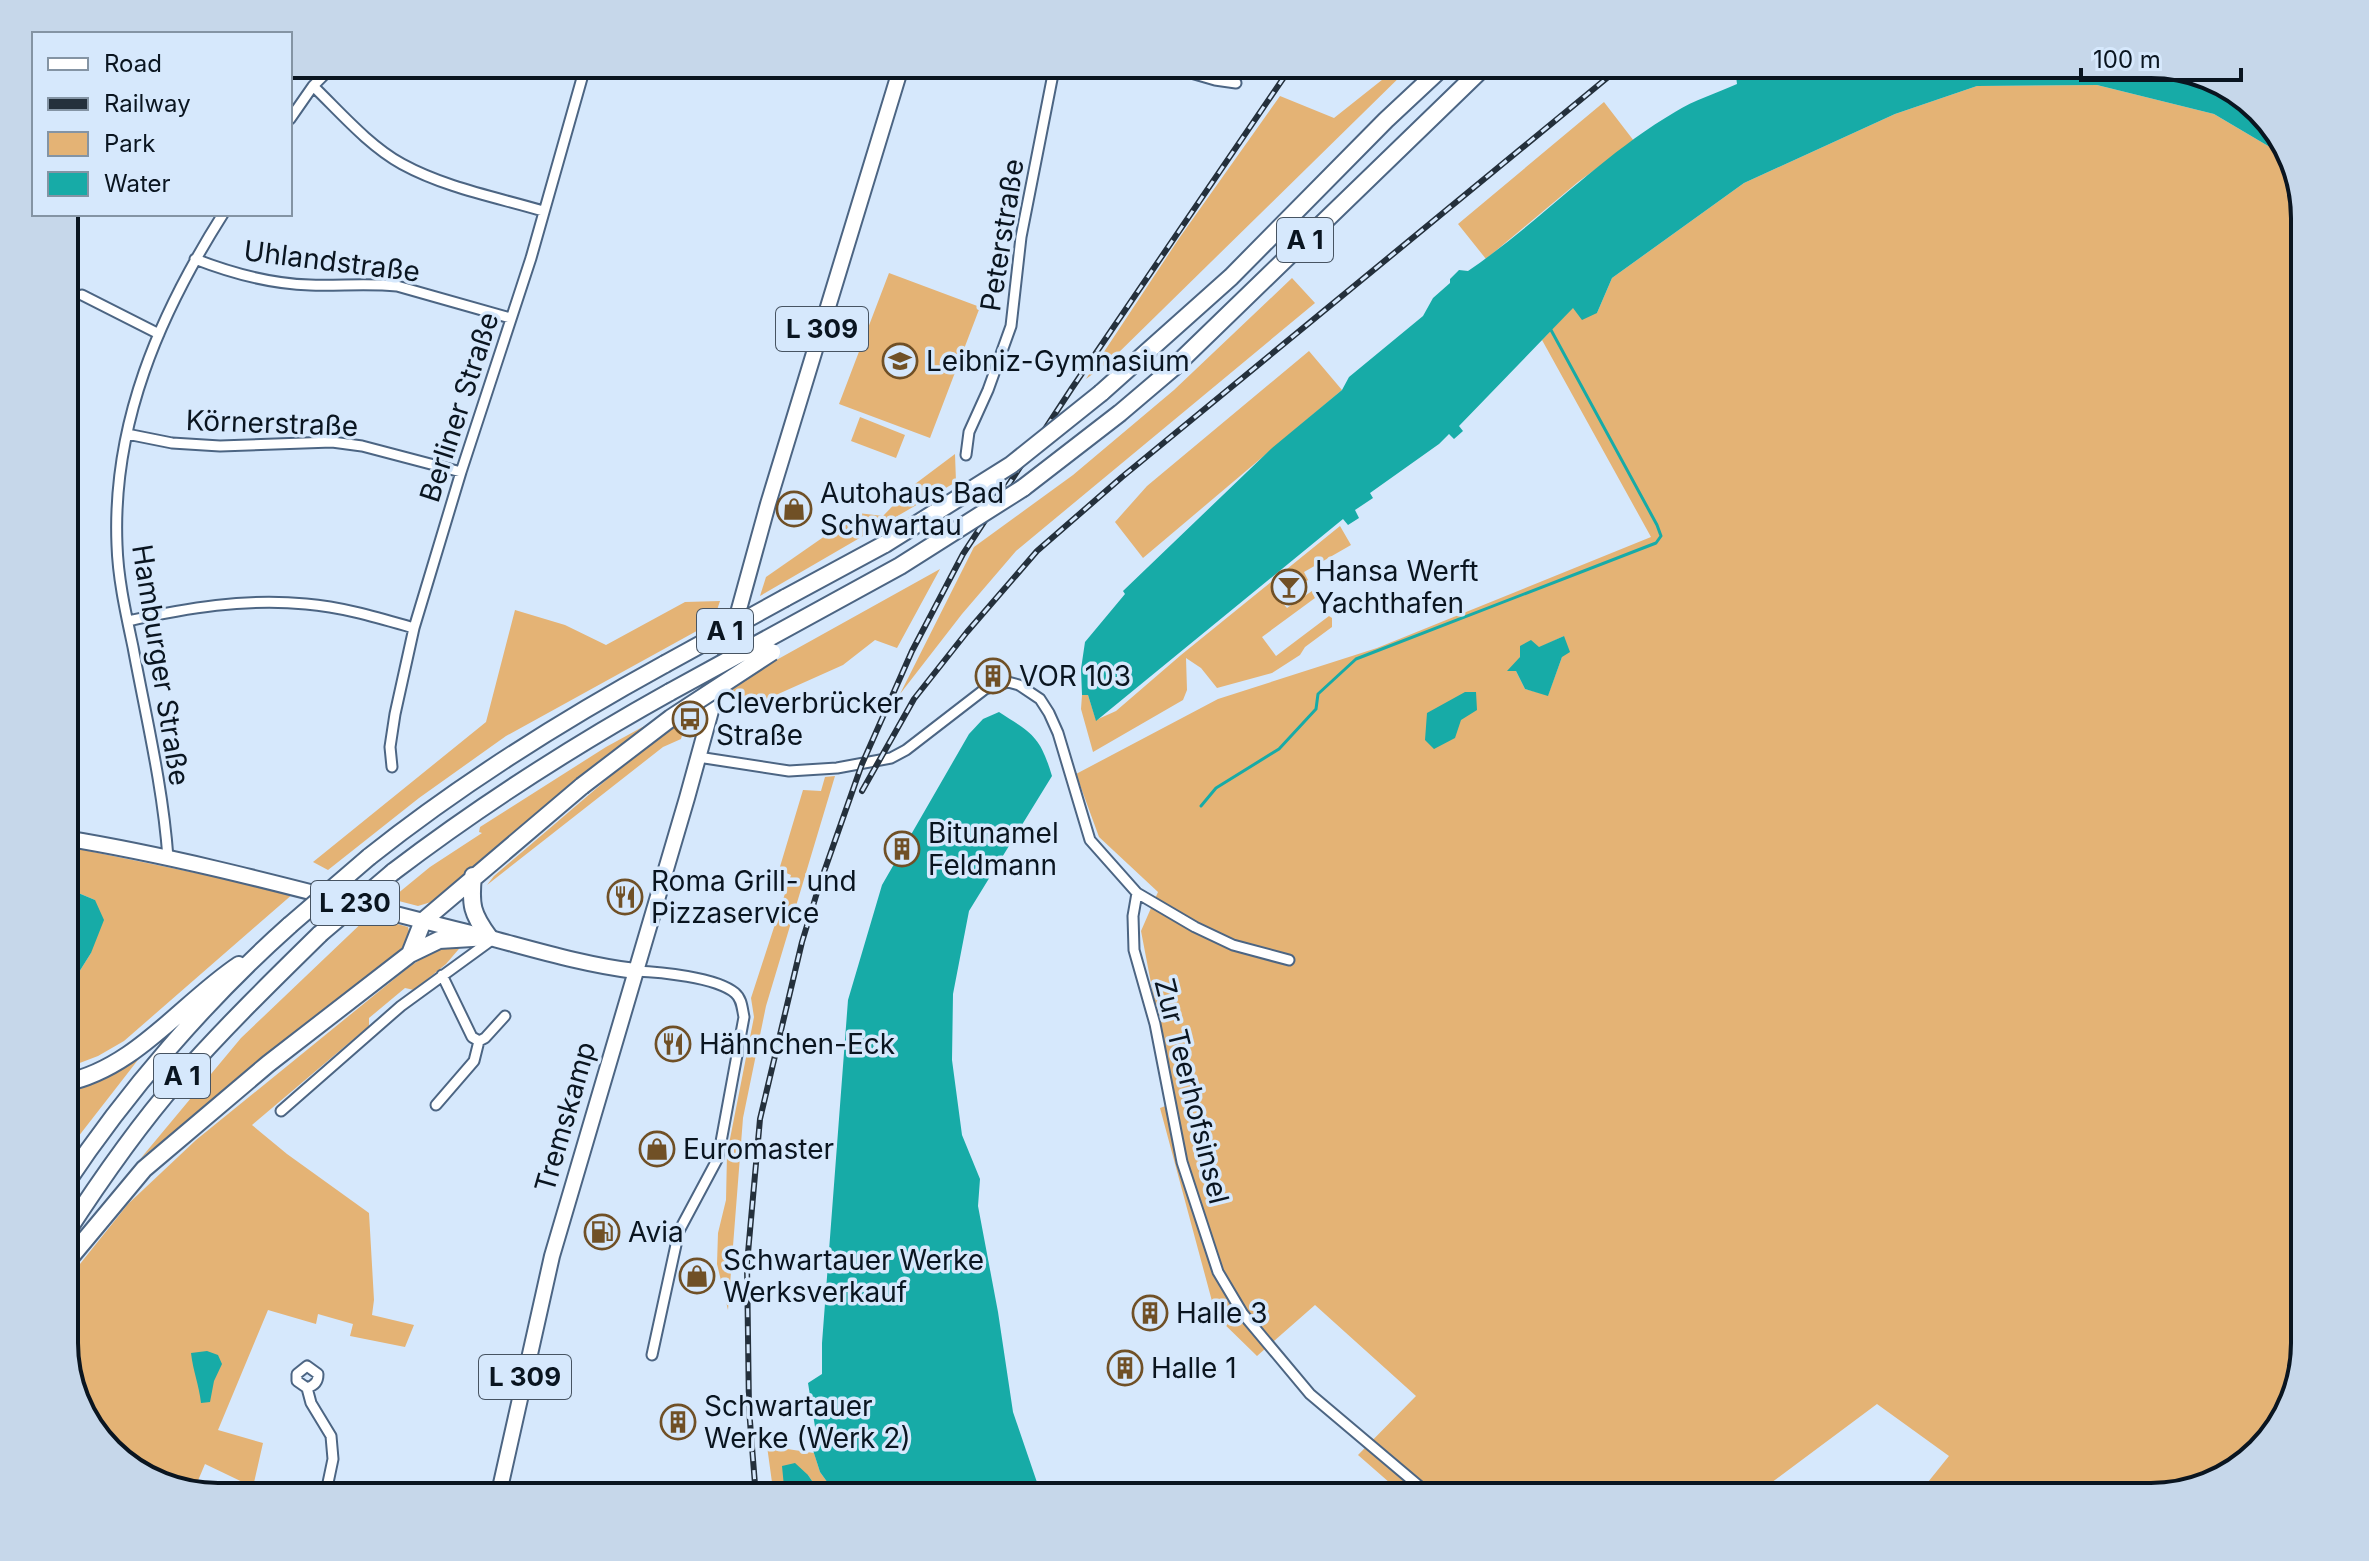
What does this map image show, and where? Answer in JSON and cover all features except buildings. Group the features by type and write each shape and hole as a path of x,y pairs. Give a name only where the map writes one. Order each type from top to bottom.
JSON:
{"highway":[{"name":"A 1","path":"78,1167 159,1060 264,949 369,857 491,767 576,713 871,551 1011,465 1101,393 1231,277 1431,78"},
{"name":"A 1","path":"78,1216 132,1138 178,1081 247,1005 320,934 393,872 501,792 584,740 791,628 971,523 1023,488 1173,368 1473,78"},
{"path":"410,954 423,921 473,876 671,718 772,652 791,628"},
{"path":"473,876 471,905 476,919 491,938"},
{"path":"78,1247 144,1169 268,1064 410,954 439,940 491,938"},
{"path":"78,1078 125,1057 222,976 264,949"}],"main road":[{"name":"L 309","path":"698,757 764,519 898,78"},
{"name":"Tremskamp","path":"501,1483 552,1256 698,757"},
{"name":"L 230","path":"78,840 276,882 608,968 635,971"}],"street":[{"path":"292,116 321,78"},
{"name":"Berliner Straße","path":"392,767 390,747 395,714 414,628 582,78"},
{"name":"Peterstraße","path":"966,455 969,432 1011,326 1021,237 1052,78"},
{"path":"1208,78 1236,83"},
{"path":"313,86 358,129 399,162 436,180 543,211"},
{"name":"Hamburger Straße","path":"168,858 165,819 117,547 118,491 134,398 159,334 195,259 222,216"},
{"name":"Uhlandstraße","path":"195,259 265,280 307,285 397,286 510,318"},
{"path":"82,295 159,334"},
{"name":"Körnerstraße","path":"127,434 172,443 220,446 332,442 362,446 461,472"},
{"path":"128,621 224,603 265,602 334,608 414,628"},
{"path":"698,757 789,771 853,766 891,758 906,750 985,689 1008,682 1019,685 1040,699 1049,713 1058,733 1090,840 1137,893 1233,945 1289,960"},
{"name":"Zur Teerhofsinsel","path":"1137,893 1133,916 1134,950 1155,1024 1182,1162 1218,1272 1243,1314 1310,1394 1415,1483"},
{"path":"281,1111 378,1025 442,975 480,951 491,938"},
{"path":"635,971 675,974 735,993 741,1002 744,1017 718,1158 679,1231 652,1355"},
{"path":"442,975 472,1037 479,1041"},
{"path":"436,1105 474,1061 479,1041 505,1016"},
{"path":"307,1388 311,1403 331,1436 333,1448 327,1483"}],"green space":[{"path":"1384,78 1399,78 1110,361 1086,379 1180,237 1280,96 1334,118"},
{"path":"2097,85 2214,114 2272,148 2284,173 2291,218 2291,1342 2284,1388 2267,1421 2243,1448 2213,1469 2169,1482 1927,1483 1949,1456 1877,1404 1771,1483 1390,1483 1358,1455 1416,1396 1315,1305 1257,1356 1216,1316 1160,1108 1174,1103 1141,931 1158,892 1099,837 1076,774 1218,699 1377,648 1651,537 1542,340 1573,307 1597,313 1612,278 1744,183 1895,114 1977,86","holes":["1564,636 1562,657 1548,695 1525,689 1516,671 1520,657"]},
{"path":"1604,102 1634,141 1578,182 1486,259 1458,224"},
{"path":"889,273 980,307 930,438 839,404"},
{"path":"1292,278 1315,303 1016,551 900,694 974,547 1073,475 1174,390"},
{"path":"1309,351 1342,390 1143,558 1115,522 1147,486"},
{"path":"860,417 905,435 896,458 851,441"},
{"path":"955,454 956,482 760,596 766,577 858,513 883,516 911,487"},
{"path":"1340,526 1351,545 1304,572 1308,580 1296,588 1295,583 1289,580 1283,584 1283,591 1288,593 1280,600 1287,608 1312,591 1315,598 1262,637 1276,656 1329,616 1332,627 1305,647 1300,655 1272,673 1217,688 1201,668 1186,658 1187,690 1183,700 1093,752 1081,709 1082,695 1088,695 1096,720 1116,711"},
{"path":"940,569 897,648 875,640 843,665 767,699 730,694 733,684"},
{"path":"720,601 713,622 506,736 419,798 328,870 313,862 486,722 515,610 565,625 606,645 685,602"},
{"path":"688,714 681,739 663,747 487,885 660,734"},
{"path":"648,724 441,899 418,906 391,899 430,867 482,833 479,832 480,827"},
{"path":"835,776 766,1006 743,1118 728,1310 717,1264 718,1233 726,1200 727,1154 754,1017 751,998 791,875 779,870 803,790 821,791 825,777"},
{"path":"78,849 294,893 124,1041 78,1064 78,974 91,953 95,900 78,893"},
{"path":"369,916 408,927 410,936 406,948 141,1158 241,1038"},
{"path":"464,943 446,964 414,990 405,988 369,1018 369,1026 252,1125 369,1213 374,1300 372,1315 414,1325 405,1347 350,1336 353,1324 318,1314 316,1324 268,1310 218,1430 263,1443 254,1483 245,1483 205,1464 198,1481 156,1469 119,1442 97,1413 85,1388 78,1352 78,1266 128,1204 196,1140 409,967 439,947"},
{"path":"148,1047 78,1137 78,1086 129,1062"},
{"path":"767,1446 814,1453 820,1472 828,1483 813,1483 808,1475 786,1483 772,1483"}],"water":[{"path":"1736,78 2169,79 2204,89 2229,102 2256,126 2272,148 2214,114 2097,85 1977,86 1895,114 1744,183 1612,278 1597,313 1582,320 1573,308 1459,426 1463,431 1454,439 1449,434 1370,493 1373,498 1355,510 1359,518 1348,525 1343,519 1096,721 1088,695 1082,695 1081,669 1085,642 1125,594 1123,591 1272,448 1342,390 1349,377 1423,316 1433,298 1459,270 1468,271 1494,252 1648,129 1690,104 1737,84"},
{"path":"1564,636 1570,652 1562,657 1548,696 1525,689 1516,671 1507,671 1520,657 1520,646 1531,640 1539,647"},
{"path":"1465,692 1476,692 1477,710 1461,720 1455,738 1434,749 1425,740 1427,713"},
{"path":"999,712 1034,737 1052,776 969,911 953,994 952,1060 962,1135 980,1179 978,1206 1013,1412 1037,1483 828,1483 820,1472 812,1447 816,1433 808,1383 822,1374 848,1000 882,885 969,734 983,719"},
{"path":"78,893 95,900 104,920 91,953 78,974"},
{"path":"207,1351 218,1355 222,1364 214,1381 210,1402 201,1403 191,1353"},
{"path":"795,1463 813,1483 784,1483 782,1466"}],"waterway":[{"path":"1201,806 1216,788 1279,749 1316,709 1318,694 1356,659 1656,543 1661,536 1657,525 1551,330"}],"railway":[{"path":"755,1483 749,1409 747,1264 760,1119 802,942 862,764 912,651 963,554 1283,78"},
{"path":"862,791 914,699 1037,551 1122,477 1607,78"}],"place":[{"name":"Leibniz-Gymnasium","path":"900,361"},
{"name":"Autohaus Bad Schwartau","path":"794,509"},
{"name":"Hansa Werft Yachthafen","path":"1289,587"},
{"name":"VOR 103","path":"993,676"},
{"name":"Cleverbrücker Straße","path":"690,719"},
{"name":"Bitunamel Feldmann","path":"902,849"},
{"name":"Roma Grill- und Pizzaservice","path":"625,897"},
{"name":"Hähnchen-Eck","path":"673,1044"},
{"name":"Euromaster","path":"657,1149"},
{"name":"Avia","path":"602,1232"},
{"name":"Schwartauer Werke Werksverkauf","path":"697,1276"},
{"name":"Halle 3","path":"1150,1313"},
{"name":"Halle 1","path":"1125,1368"},
{"name":"Schwartauer Werke (Werk 2)","path":"678,1422"}]}
